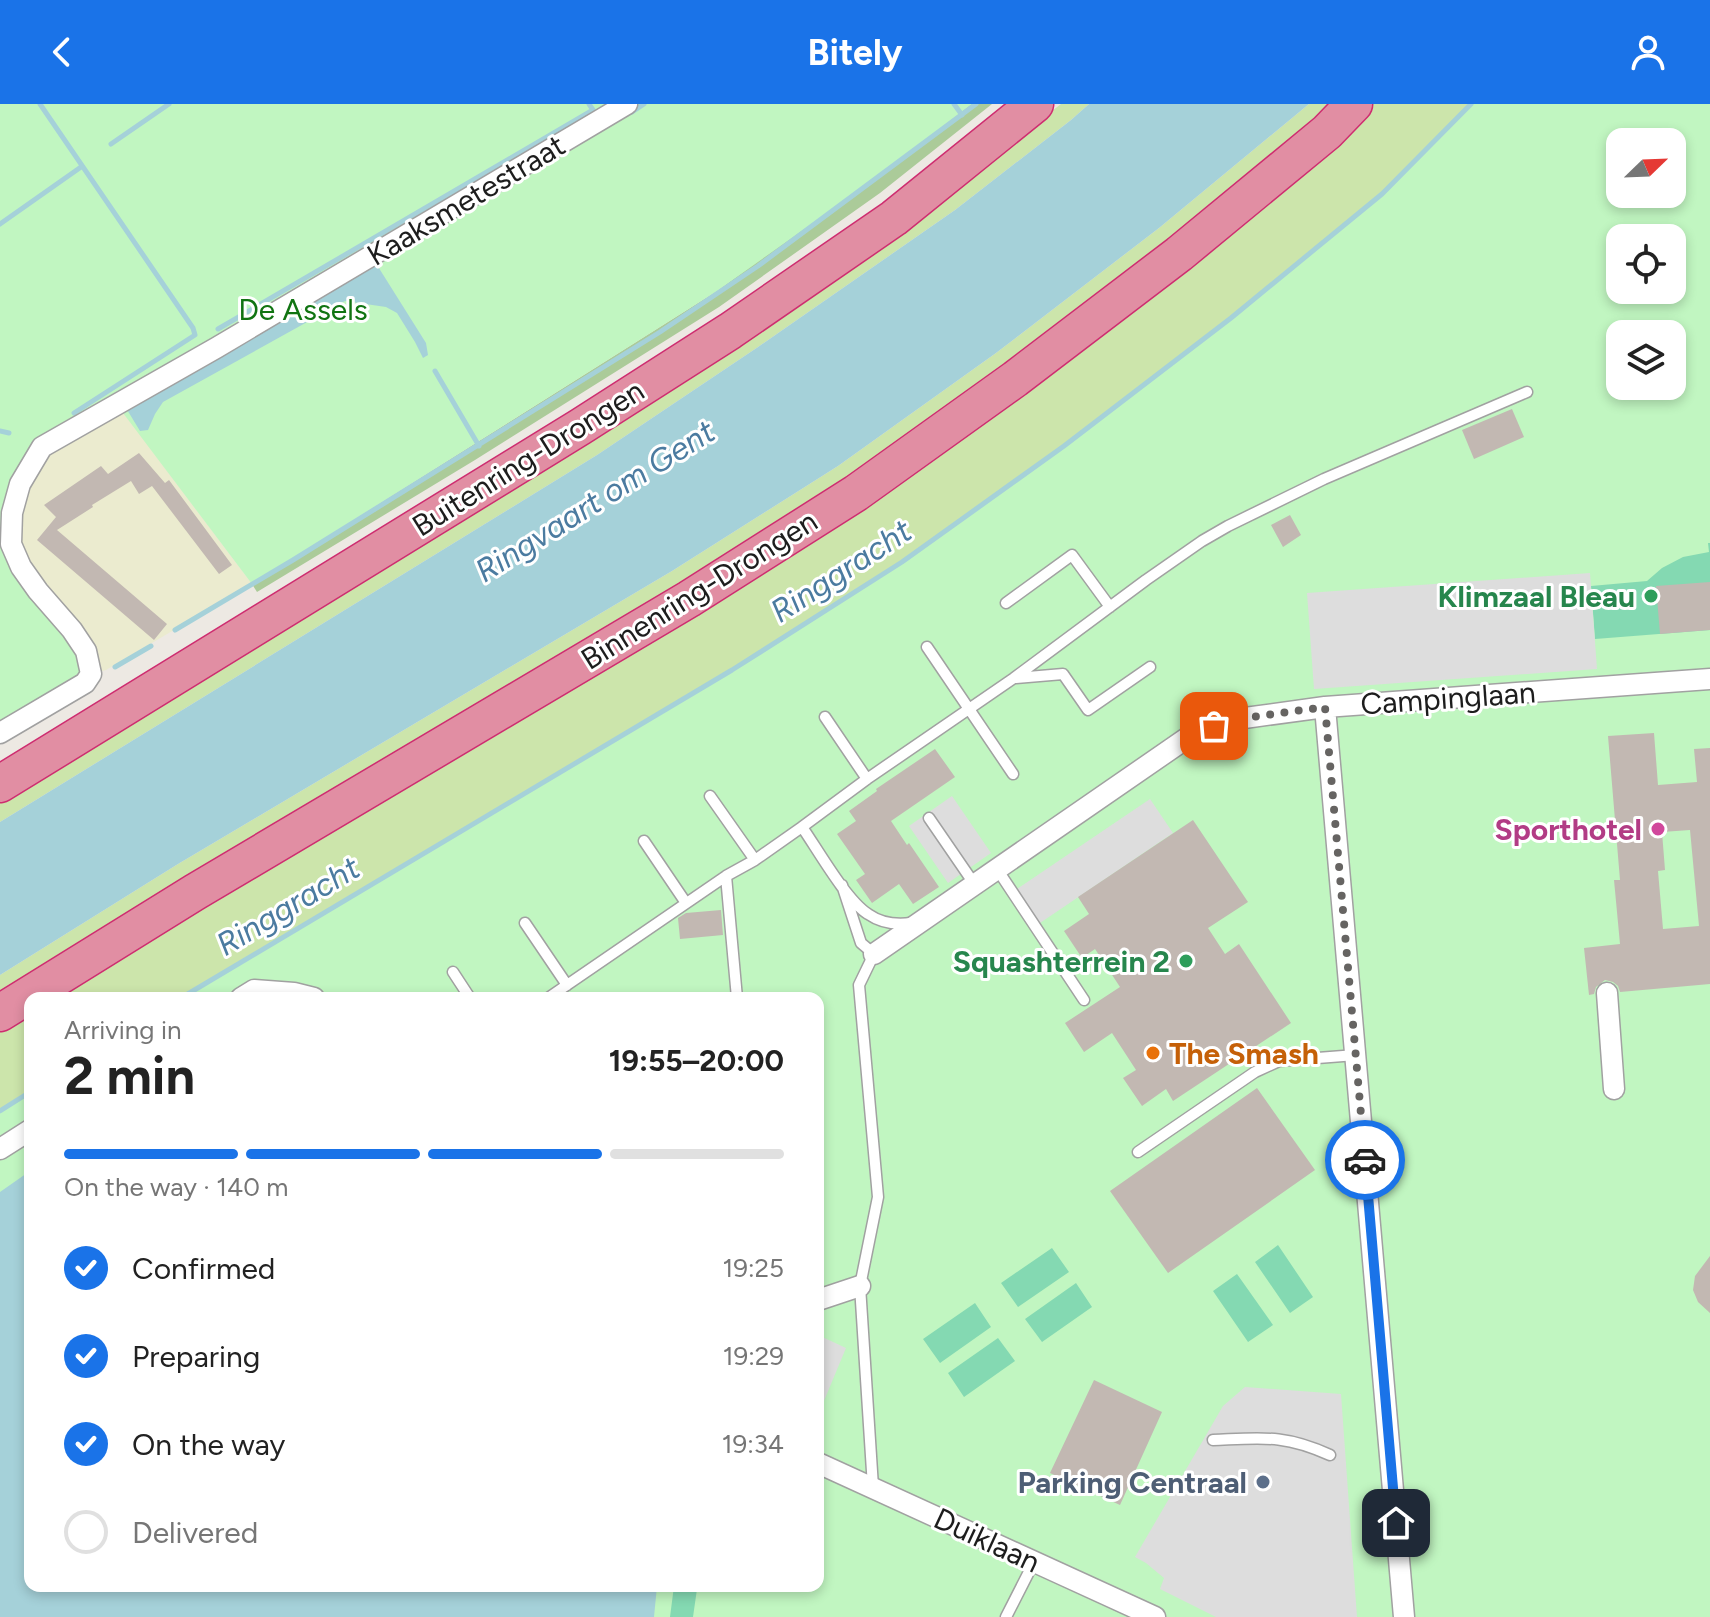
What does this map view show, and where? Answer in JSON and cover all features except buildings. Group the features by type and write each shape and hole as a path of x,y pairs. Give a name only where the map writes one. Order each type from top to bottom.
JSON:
{"highway":[{"name":"Buitenring-Drongen","path":"0,784 567,435 730,331 894,218 1035,104"},
{"name":"Binnenring-Drongen","path":"34,992 195,892 689,599 856,493 1015,379 1179,254 1327,132 1354,104"},
{"name":"Binnenring-Drongen","path":"0,1013 24,998"}],"street":[{"name":"Kaaksmetestraat","path":"0,733 85,683 91,674 86,651 21,567 11,544 12,513 20,484 42,447 216,348 627,104"},
{"name":"Campinglaan","path":"874,954 1197,731 1230,720 1325,707 1710,679"},
{"path":"1325,707 1404,1617"},
{"path":"251,992 281,992"},
{"path":"1607,993 1614,1089"},
{"path":"0,1149 24,1134"},
{"path":"824,1298 860,1286"},
{"name":"Duiklaan","path":"824,1466 1155,1617"}],"lane":[{"path":"557,992 726,876 755,860 1014,678 1180,556 1228,526 1336,474 1527,392"},
{"path":"1006,603 1072,555 1110,607"},
{"path":"927,647 1013,774"},
{"path":"1014,678 1063,674 1088,710 1150,667"},
{"path":"825,717 867,779"},
{"path":"710,796 755,860"},
{"path":"929,818 975,885"},
{"path":"802,827 856,904 869,915 888,923 919,923"},
{"path":"644,841 686,903"},
{"path":"997,869 1084,1000"},
{"path":"726,876 736,992"},
{"path":"842,885 861,943 874,954 859,985 878,1197 860,1286 873,1488"},
{"path":"525,923 567,985"},
{"path":"453,972 466,992"},
{"path":"1138,1152 1255,1072 1281,1060 1356,1055"},
{"path":"1213,1440 1269,1437 1289,1440 1330,1455"},
{"path":"1006,1617 1034,1562"}],"green space":[{"name":"De Assels","path":"0,104 972,104 868,184 717,291 252,584 117,405 42,447 11,544 91,674 0,729"},
{"path":"931,104 992,104 880,193 719,307 257,592 252,584 717,291 846,195"},
{"path":"1061,104 1089,104 955,210 758,347 597,455 0,822 0,799 899,229"},
{"path":"1309,104 1471,104 1382,194 1231,318 1064,446 902,562 732,670 191,992 24,992 24,1096 0,1111 0,975 178,864 672,571 838,466 996,353 1159,228"},
{"path":"1471,104 1710,104 1710,1617 0,1617 0,1111 24,1096 24,1592 824,1592 824,992 191,992 732,670 902,562 1064,446 1231,318 1382,194"},
{"path":"117,404 252,584 106,670 91,674 21,567 12,513 42,447"},
{"name":"Klimzaal Bleau","path":"1710,543 1710,630 1595,639 1591,586 1647,581 1662,568 1683,557 1709,552"},
{"path":"1278,1245 1313,1297 1290,1313 1255,1262"},
{"path":"1052,1248 1069,1272 1018,1307 1001,1283"},
{"path":"1237,1274 1273,1325 1248,1342 1213,1291"},
{"path":"1076,1283 1092,1307 1042,1342 1025,1319"},
{"path":"975,1303 991,1327 940,1363 923,1339"},
{"path":"998,1338 1015,1361 964,1397 948,1373"},
{"path":"673,1592 697,1592 693,1617 670,1617"}],"shaded area":[{"path":"1590,573 1597,669 1314,689 1307,593"},
{"path":"952,796 991,853 948,883 909,826"},
{"path":"1150,799 1173,833 1040,923 1017,889"},
{"path":"824,1338 846,1348 824,1401"},
{"name":"Parking Centraal","path":"1245,1387 1341,1394 1357,1617 1216,1617 1160,1589 1164,1578 1135,1557 1223,1406"}],"water":[{"name":"Ringvaart om Gent","path":"1089,104 1309,104 1159,228 996,353 838,466 672,571 178,864 0,975 0,822 597,455 955,210"},
{"path":"370,265 377,265 426,343 428,355 423,358 397,313 386,307 345,301 163,402 148,430 140,431 126,408"},
{"path":"24,1175 24,1592 656,1592 654,1617 0,1617 0,1192"}],"waterway":[{"path":"40,104 195,335 74,413"},
{"path":"111,144 169,104"},
{"path":"218,329 593,110 589,104"},
{"path":"632,112 644,104"},
{"path":"954,104 962,115"},
{"path":"175,630 660,332 758,266 976,104"},
{"name":"Ringgracht","path":"191,992 732,670 902,562 1064,446 1231,318 1382,194 1471,104"},
{"path":"0,224 81,167"},
{"path":"435,371 479,446"},
{"path":"0,431 9,433"},
{"path":"115,667 151,646"},
{"name":"Ringgracht","path":"0,1111 24,1096"}],"way so far":[{"path":"1214,726 1230,720 1325,707 1365,1160"}],"place":[{"name":"Klimzaal Bleau","path":"1651,596"},
{"name":"Sporthotel","path":"1658,829"},
{"name":"Squashterrein 2","path":"1186,961"},
{"name":"The Smash","path":"1153,1053"},
{"name":"Parking Centraal","path":"1263,1482"}],"route":[{"path":"1365,1160 1396,1523"}]}
